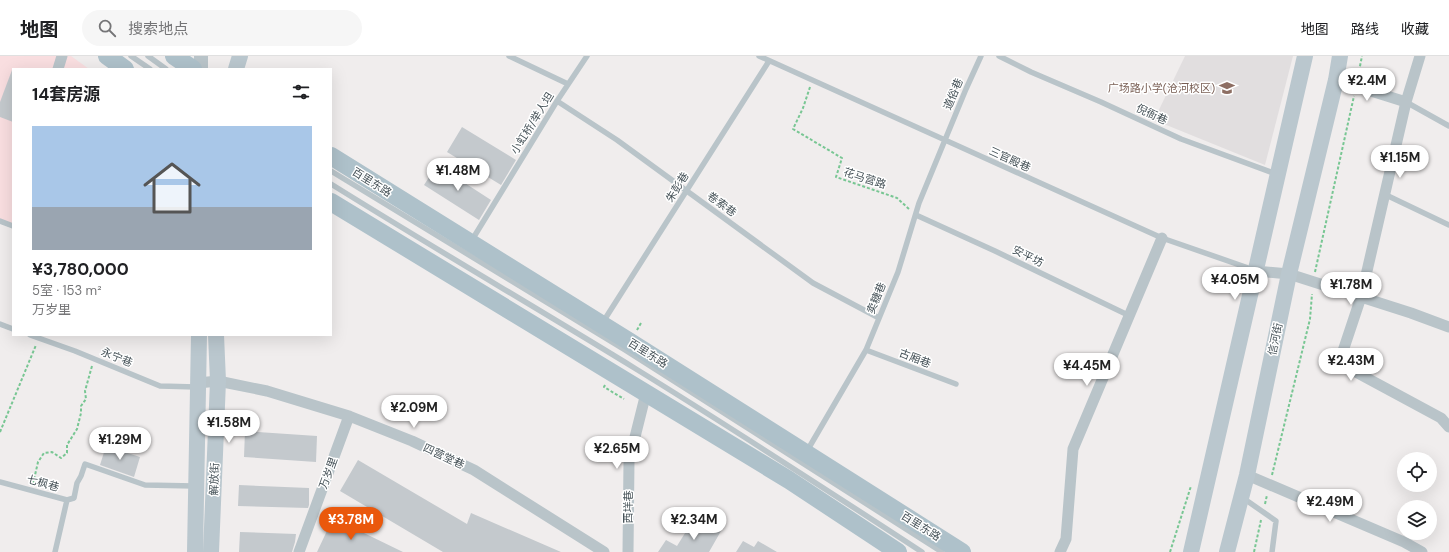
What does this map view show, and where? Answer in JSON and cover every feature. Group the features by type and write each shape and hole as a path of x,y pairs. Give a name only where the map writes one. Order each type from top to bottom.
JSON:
{"main road":[{"path":"107,56 124,68"},
{"path":"174,56 192,68"},
{"path":"236,68 240,56"},
{"path":"1191,552 1305,56"},
{"name":"信河街","path":"1227,552 1247,475 1289,274 1336,80 1340,56"},
{"name":"百里东路","path":"332,157 602,324 962,552"},
{"path":"332,203 789,480 898,552"},
{"name":"解放街","path":"195,552 199,336"},
{"name":"解放街","path":"211,552 218,381 216,336"}],"street":[{"path":"58,68 62,56"},
{"path":"201,56 201,68"},
{"path":"1420,56 1406,102 1361,297 1339,363 1441,418 1449,427"},
{"path":"1336,80 1406,102"},
{"path":"1060,552 1066,539 1073,449 1162,238"},
{"path":"1256,271 1289,274 1411,313 1449,327"},
{"name":"四营堂巷","path":"198,385 218,381 267,391 349,416 412,441 474,470 604,552"},
{"name":"西垟巷","path":"628,552 629,461 646,393"},
{"name":"万岁里","path":"299,552 349,416"},
{"path":"1247,475 1404,542 1422,552"}],"lane":[{"path":"131,56 149,68"},
{"path":"148,56 165,68"},
{"path":"510,56 568,84"},
{"name":"小虹桥/举人坦","path":"470,242 557,101 587,56"},
{"name":"三官殿巷","path":"759,56 1162,238 1256,271"},
{"name":"道俗巷","path":"945,141 981,56"},
{"name":"倪衙巷","path":"999,56 1031,72 1181,138 1278,174"},
{"name":"朱彭巷","path":"602,324 769,61"},
{"name":"卷索巷","path":"557,101 617,140 813,283 879,318"},
{"path":"1406,102 1449,126"},
{"name":"卖糖巷","path":"806,453 866,350 898,272 919,203 945,141"},
{"path":"332,172 625,350 942,552"},
{"path":"332,185 431,246 645,374 796,469 922,552"},
{"path":"1384,194 1449,225"},
{"name":"安平坊","path":"916,215 1130,316"},
{"path":"0,221 12,226"},
{"path":"0,324 12,329"},
{"name":"永宁巷","path":"33,336 160,386 198,385"},
{"name":"古厢巷","path":"866,350 956,384"},
{"name":"七枫巷","path":"0,482 67,500 74,498 77,483 85,464 145,484 197,486"},
{"path":"1241,496 1276,521 1272,552"},
{"path":"55,552 67,500"}],"path":[{"path":"1254,552 1310,320 1313,282 1362,56"},
{"name":"花马营路","path":"812,81 803,108 793,129 842,158 836,177 897,198 916,215"},
{"path":"0,432 39,338"},
{"path":"32,491 38,462 44,453 52,452 61,458 67,453 67,444 77,429 81,406 86,398 85,391 92,372 93,359"}],"shaded area":[{"path":"0,56 71,56 88,68 12,68 12,226 0,221"},
{"name":"广场路小学(沧河校区)","path":"1185,56 1293,56 1265,165 1154,120"}],"building":[{"path":"12,70 12,122 0,117 0,102"},
{"path":"462,127 516,160 501,185 447,152"},
{"path":"437,165 491,200 479,220 424,185"},
{"path":"245,431 317,436 316,462 244,457"},
{"path":"106,446 140,457 134,477 100,465"},
{"path":"358,460 467,524 471,513 561,552 443,552 340,491"},
{"path":"239,485 309,488 309,505 308,508 238,506"},
{"path":"333,518 403,552 317,552"},
{"path":"706,522 721,531 709,552 658,552 666,540 677,546 690,525 701,531"},
{"path":"240,532 296,534 292,552 239,552"},
{"path":"743,541 754,547 758,541 777,552 736,552"}],"place":[{"name":"广场路小学(沧河校区)","path":"1227,88"}]}
